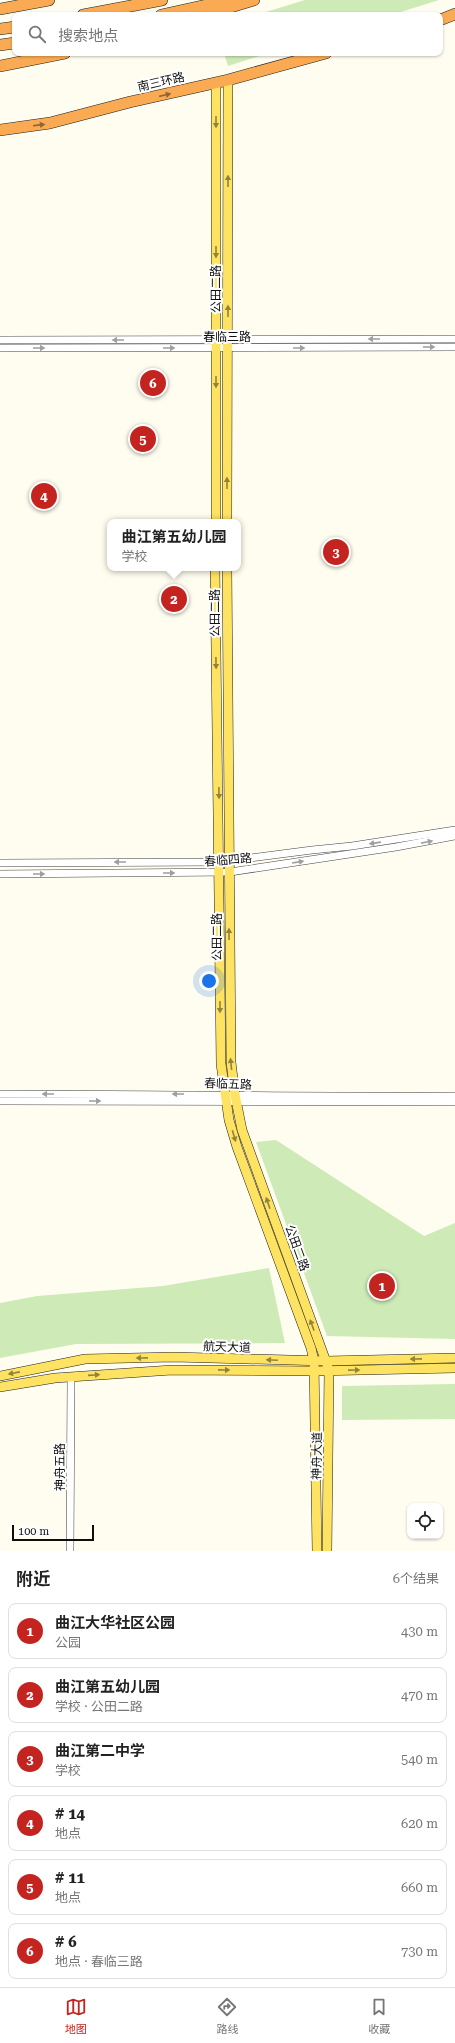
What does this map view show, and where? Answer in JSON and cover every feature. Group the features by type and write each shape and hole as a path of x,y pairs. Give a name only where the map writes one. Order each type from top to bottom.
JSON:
{"highway":[{"path":"0,9 48,0"},
{"path":"100,12 162,0"},
{"path":"175,12 230,0"},
{"path":"214,12 254,0"},
{"path":"443,19 455,14"},
{"path":"0,29 12,27"},
{"path":"0,45 12,43"},
{"path":"0,66 50,56"},
{"name":"南三环路","path":"0,130 50,123 130,102 228,80 315,56"}],"main road":[{"name":"公田二路","path":"227,519 228,80"},
{"name":"公田二路","path":"216,83 216,519"},
{"name":"公田二路","path":"216,571 220,1046 231,1098 326,1361"},
{"name":"公田二路","path":"227,571 230,861 229,1038 231,1098 229,1120 237,1147 311,1348 314,1361"},
{"name":"航天大道","path":"0,1376 85,1359 174,1357 326,1361 455,1358"},
{"name":"神舟大道","path":"314,1361 314,1461 317,1551"},
{"name":"神舟大道","path":"326,1361 329,1370 327,1551"},
{"name":"航天大道","path":"0,1387 55,1378 172,1370 314,1371 455,1368"}],"street":[{"name":"春临三路","path":"228,344 455,339"},
{"name":"春临三路","path":"0,340 455,347"},
{"name":"春临三路","path":"0,348 216,344"},
{"name":"春临四路","path":"0,863 219,862 352,846 455,830"},
{"name":"春临四路","path":"0,874 219,873 396,847 455,836"},
{"name":"春临五路","path":"0,1094 455,1102"},
{"name":"春临五路","path":"0,1101 455,1096"},
{"name":"神舟五路","path":"70,1551 71,1382"}],"green space":[{"path":"305,0 439,0 401,12 266,12"},
{"path":"225,56 260,56 228,66"},
{"path":"276,1140 424,1236 455,1223 455,1339 327,1336 256,1142"},
{"path":"269,1268 285,1343 76,1344 0,1358 0,1303 37,1296 163,1286"},
{"path":"455,1384 455,1419 342,1420 342,1386"}],"place":[{"name":"# 6","path":"153,383"},
{"name":"# 11","path":"143,439"},
{"name":"# 14","path":"44,496"},
{"name":"曲江第二中学","path":"336,552"},
{"name":"曲江第五幼儿园","path":"174,599"},
{"name":"曲江大华社区公园","path":"382,1286"}]}
